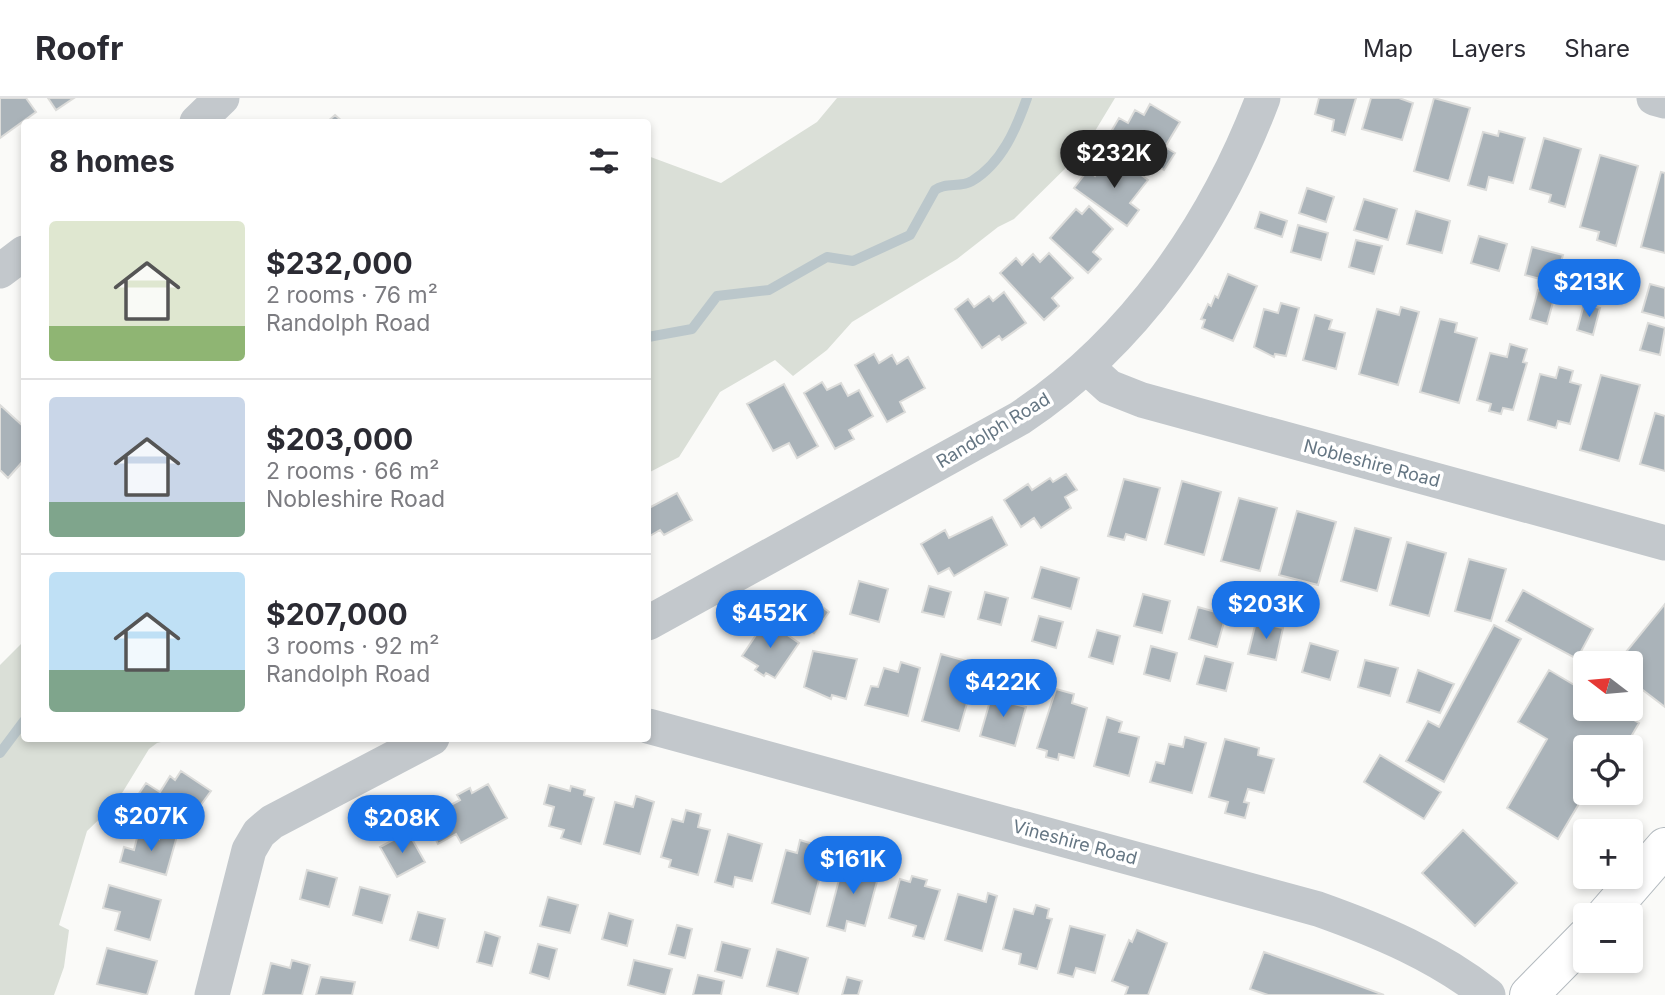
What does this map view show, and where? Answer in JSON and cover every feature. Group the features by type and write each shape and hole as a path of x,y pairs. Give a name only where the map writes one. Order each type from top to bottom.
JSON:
{"main road":[{"path":"1616,903 1665,847"},
{"path":"1529,995 1573,950"}],"street":[{"path":"200,119 222,98"},
{"name":"Randolph Road","path":"651,621 1020,418 1087,367 1149,297 1203,224 1231,173 1263,98"},
{"path":"1654,98 1665,101"},
{"path":"0,271 21,255"},
{"name":"Nobleshire Road","path":"1087,367 1109,387 1142,400 1665,543"},
{"name":"Vineshire Road","path":"651,727 1318,909 1420,950 1460,973 1488,995"},
{"path":"212,995 249,850 259,833 272,822 424,742"}],"shaded area":[{"path":"837,98 1115,98 1083,151 1014,219 998,227 957,259 852,322 827,350 793,376 775,360 720,392 679,457 651,471 651,157 721,183 817,122"},
{"path":"21,644 21,742 161,742 149,749 116,803 87,831 59,925 69,930 64,967 54,995 0,995 0,665"}],"building":[{"path":"0,98 26,98 36,112 26,119 21,119 21,123 0,138"},
{"path":"48,98 74,98 56,110"},
{"path":"1319,98 1356,98 1345,135 1332,131 1334,120 1315,114"},
{"path":"1371,98 1399,98 1413,103 1402,140 1362,129"},
{"path":"1434,98 1470,108 1449,181 1414,171"},
{"path":"1150,104 1180,122 1165,147 1175,153 1164,170 1108,137 1119,118 1128,123 1135,110 1144,115"},
{"path":"1499,131 1525,138 1513,183 1489,177 1486,190 1468,185 1483,132 1498,136"},
{"path":"1544,138 1581,149 1565,207 1549,202 1551,195 1530,189"},
{"path":"1600,155 1638,166 1616,246 1597,240 1599,232 1580,227"},
{"path":"1120,159 1148,180 1130,203 1139,210 1127,226 1074,188 1088,170 1095,176 1104,164 1112,170"},
{"path":"1661,172 1665,173 1665,253 1641,247"},
{"path":"1307,188 1334,197 1326,222 1299,213"},
{"path":"1364,199 1397,209 1388,240 1354,230"},
{"path":"1089,206 1113,229 1093,252 1101,259 1088,273 1050,238 1076,209 1082,214"},
{"path":"1416,211 1450,221 1442,253 1407,244"},
{"path":"1260,212 1287,221 1282,237 1255,228"},
{"path":"1298,225 1328,233 1321,260 1291,252"},
{"path":"1479,236 1507,244 1499,271 1471,263"},
{"path":"1356,240 1382,246 1374,274 1349,267"},
{"path":"1532,247 1563,255 1555,283 1525,275"},
{"path":"1049,253 1073,278 1052,298 1059,306 1044,320 1000,273 1016,258 1022,265 1033,254 1040,262"},
{"path":"1591,266 1619,273 1611,301 1583,294"},
{"path":"1228,274 1257,286 1233,341 1202,328 1205,320 1201,319 1208,304 1211,306 1215,296 1218,298"},
{"path":"1650,284 1665,288 1665,318 1642,312"},
{"path":"1538,290 1555,295 1547,324 1530,319"},
{"path":"1004,292 1026,323 1002,340 999,336 982,348 955,309 968,299 974,307 989,296 993,301"},
{"path":"1281,303 1299,308 1286,356 1275,354 1274,357 1254,347 1264,309 1278,313"},
{"path":"1584,304 1600,308 1593,335 1577,330"},
{"path":"1401,307 1419,312 1398,385 1359,374 1377,309 1399,315"},
{"path":"1315,315 1332,320 1329,329 1345,333 1336,369 1303,360"},
{"path":"1440,319 1457,323 1455,332 1477,338 1459,403 1420,392"},
{"path":"1648,323 1665,328 1660,355 1640,350"},
{"path":"1510,344 1527,349 1523,362 1527,363 1513,410 1503,408 1501,414 1489,411 1491,404 1477,400 1490,353 1507,357"},
{"path":"874,354 879,363 892,355 897,364 908,357 925,388 900,402 905,412 887,422 855,365"},
{"path":"1559,367 1573,371 1570,382 1581,385 1570,424 1558,421 1556,428 1528,420 1540,374 1556,378"},
{"path":"1601,375 1640,385 1619,461 1580,450"},
{"path":"822,382 827,390 841,383 848,396 859,390 873,416 849,430 854,439 835,449 804,393"},
{"path":"784,384 818,446 797,458 789,443 773,451 747,404"},
{"path":"0,405 21,424 21,463 8,478 0,470"},
{"path":"1655,413 1665,416 1665,471 1640,464"},
{"path":"1066,474 1077,490 1065,497 1071,508 1041,528 1034,518 1021,527 1004,500 1028,484 1032,490 1050,478 1053,482"},
{"path":"1124,479 1160,488 1146,540 1126,534 1124,540 1108,536"},
{"path":"1182,481 1221,492 1204,555 1165,544"},
{"path":"677,493 692,520 664,535 660,530 651,535 651,507"},
{"path":"1239,498 1277,508 1260,571 1221,561"},
{"path":"1297,511 1336,522 1318,585 1279,575"},
{"path":"992,517 1007,545 954,576 949,568 938,574 921,544 945,530 949,538"},
{"path":"1355,528 1391,538 1377,591 1341,581"},
{"path":"1407,542 1446,553 1429,616 1390,605"},
{"path":"1469,559 1506,569 1491,621 1455,611"},
{"path":"1041,567 1079,578 1071,609 1032,598"},
{"path":"859,581 888,589 879,622 850,614"},
{"path":"929,586 951,592 944,617 922,612"},
{"path":"1523,590 1593,629 1581,651 1573,651 1573,657 1506,621"},
{"path":"985,592 1008,598 1001,625 978,619"},
{"path":"1143,594 1170,601 1162,633 1134,626"},
{"path":"808,596 829,612 814,633 792,617"},
{"path":"1665,604 1665,707 1643,690 1643,651 1627,651"},
{"path":"1198,607 1226,615 1217,647 1189,639"},
{"path":"1039,616 1063,622 1056,648 1032,641"},
{"path":"766,620 799,643 775,678 766,673 764,676 755,670 758,666 742,656"},
{"path":"1256,622 1283,628 1276,660 1248,654"},
{"path":"1494,625 1521,639 1444,782 1406,761 1428,721 1439,727"},
{"path":"1097,630 1120,636 1113,664 1089,657"},
{"path":"1310,643 1338,651 1330,680 1302,672"},
{"path":"1151,646 1177,653 1170,681 1144,674"},
{"path":"813,651 857,659 846,699 832,695 831,699 804,687"},
{"path":"941,654 970,662 969,667 977,669 959,731 922,721"},
{"path":"1205,656 1233,663 1226,691 1197,684"},
{"path":"1365,660 1398,668 1390,696 1358,687"},
{"path":"901,662 920,668 908,716 865,705 871,686 878,687 884,668 898,672"},
{"path":"1418,670 1454,684 1440,713 1407,702"},
{"path":"1549,670 1573,684 1573,721 1639,723 1632,735 1573,735 1573,805 1578,805 1558,839 1507,808 1547,739 1518,722"},
{"path":"994,687 1009,692 1006,702 1026,707 1015,746 980,736"},
{"path":"1056,689 1074,694 1072,703 1087,708 1074,758 1059,754 1058,760 1046,757 1047,751 1037,748"},
{"path":"1107,717 1122,722 1119,732 1139,737 1129,776 1094,766"},
{"path":"1185,737 1206,743 1192,793 1150,782 1156,762 1164,764 1169,744 1183,747"},
{"path":"1225,739 1259,748 1258,755 1274,759 1264,793 1248,789 1244,802 1249,803 1245,818 1225,813 1228,802 1209,797"},
{"path":"1380,755 1441,792 1424,819 1364,782"},
{"path":"181,771 211,791 195,813 189,809 179,823 138,795 146,783 160,792 170,776 175,780"},
{"path":"488,784 507,818 461,843 456,834 438,844 425,819 460,800 457,795 470,788 472,793"},
{"path":"549,785 570,791 571,786 585,790 584,795 594,798 581,844 561,838 564,830 549,826 554,807 544,804"},
{"path":"636,796 654,802 640,854 604,844 615,802 633,807"},
{"path":"686,810 701,814 698,827 710,830 698,875 669,867 671,860 661,857 672,819 683,822"},
{"path":"1463,830 1517,883 1475,926 1422,873"},
{"path":"160,832 177,836 166,875 120,862 124,847 134,850 138,834 159,839"},
{"path":"408,832 425,862 397,877 380,847"},
{"path":"728,834 762,844 752,881 735,877 733,887 715,882"},
{"path":"800,840 816,845 812,857 824,861 810,914 772,903 786,850 797,853"},
{"path":"853,861 867,865 865,871 879,874 865,926 847,921 845,931 827,926 843,864 852,867"},
{"path":"307,870 337,878 329,907 300,899"},
{"path":"912,876 927,880 925,886 940,890 924,939 913,936 916,926 889,918 900,879 910,882"},
{"path":"109,885 161,900 150,940 115,930 120,912 103,908"},
{"path":"360,887 390,895 382,923 353,915"},
{"path":"988,893 997,896 982,951 945,940 958,894 986,902"},
{"path":"548,897 578,905 570,933 540,926"},
{"path":"1036,905 1049,909 1047,918 1052,919 1037,969 1019,964 1021,954 1003,949 1014,909 1033,914"},
{"path":"418,912 445,919 438,948 410,940"},
{"path":"609,913 633,920 627,946 602,939"},
{"path":"677,925 692,929 685,958 669,954"},
{"path":"1070,926 1105,935 1095,973 1076,968 1073,977 1058,973"},
{"path":"1137,930 1167,943 1148,995 1125,995 1128,987 1112,981 1129,940 1132,942"},
{"path":"485,932 500,937 492,966 477,962"},
{"path":"722,942 750,949 742,978 715,971"},
{"path":"538,944 557,949 549,979 530,973"},
{"path":"107,948 157,961 147,995 97,984"},
{"path":"777,949 808,958 798,994 767,986"},
{"path":"1264,952 1384,995 1268,995 1250,989"},
{"path":"292,960 310,965 302,995 263,995 271,963 290,968"},
{"path":"634,960 672,969 665,995 628,985"},
{"path":"698,975 724,981 721,995 693,995"},
{"path":"321,977 355,982 352,995 316,995"},
{"path":"847,977 862,981 858,995 842,995"}],"waterway":[{"path":"651,336 692,329 717,296 769,290 827,257 853,261 910,235 935,190 943,186 968,183 992,165 1013,133 1027,98"},
{"path":"0,753 21,725"}]}
